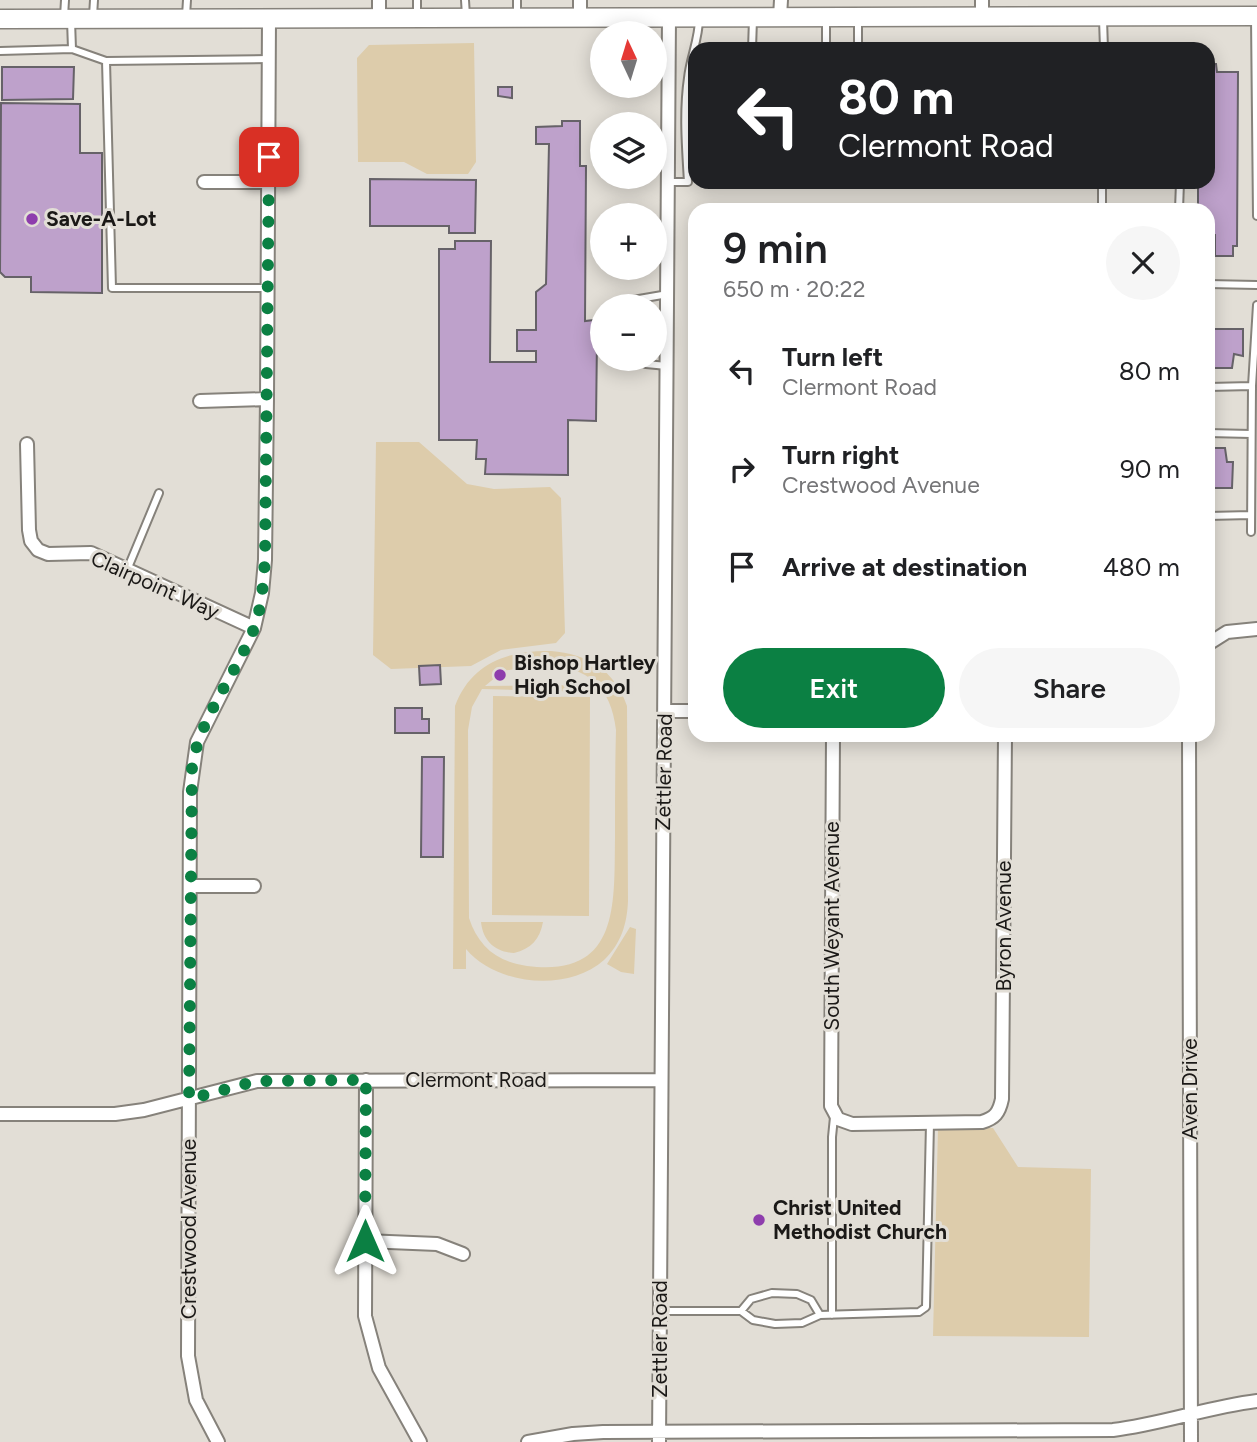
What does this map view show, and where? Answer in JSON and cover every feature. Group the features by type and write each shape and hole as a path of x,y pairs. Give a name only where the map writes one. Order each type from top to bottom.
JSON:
{"main road":[{"path":"0,19 93,19 186,9 269,18 379,9 580,9 670,17 753,17 781,8 826,17 982,8 1103,16 1256,16"}],"street":[{"name":"Zettler Road","path":"667,366 670,17"},
{"name":"Crestwood Avenue","path":"218,1442 196,1400 188,1356 190,792 197,742 254,628 262,593 265,560 267,399 269,18"},
{"path":"204,183 269,182"},
{"name":"Zettler Road","path":"659,1438 667,371"},
{"path":"200,401 267,399"},
{"name":"Clairpoint Way","path":"27,444 31,541 38,550 48,554 91,553 254,628"},
{"path":"1215,640 1227,632 1257,629"},
{"path":"665,711 688,711"},
{"name":"South Weyant Avenue","path":"834,742 831,1106 835,1116"},
{"name":"Byron Avenue","path":"930,1123 982,1122 997,1115 1002,1100 1005,742"},
{"name":"Aven Drive","path":"1189,742 1191,1442"},
{"path":"190,886 254,886"},
{"path":"366,1080 365,1316 379,1368 420,1442"},
{"name":"Clermont Road","path":"0,1114 115,1114 144,1110 257,1081 661,1080"},
{"path":"835,1116 842,1122 852,1124 930,1123"},
{"path":"365,1241 437,1244 463,1254"},
{"path":"527,1442 573,1434 659,1438 903,1437 1113,1430 1257,1401"}],"lane":[{"path":"65,0 72,49"},
{"path":"93,19 94,0"},
{"path":"1103,16 1104,42"},
{"path":"1256,16 1257,216"},
{"path":"696,42 699,17"},
{"path":"752,42 753,17"},
{"path":"826,17 826,42"},
{"path":"858,17 858,42"},
{"path":"0,51 72,49 106,61 269,59"},
{"path":"106,61 112,288 267,288"},
{"path":"688,82 688,165"},
{"path":"668,183 688,182"},
{"path":"1215,284 1257,285"},
{"path":"663,294 668,293"},
{"path":"1251,532 1252,386 1257,305"},
{"path":"1215,387 1252,386"},
{"path":"1215,433 1251,434"},
{"path":"127,570 159,493"},
{"path":"1215,516 1251,515"},
{"path":"832,1314 832,1137 835,1116"},
{"path":"660,1311 741,1311 753,1320 775,1324 802,1323 820,1315 919,1312 926,1307 930,1123"},
{"path":"741,1311 751,1299 772,1293 797,1294 811,1300 820,1315"}],"shaded area":[{"path":"474,43 476,162 468,174 427,174 404,162 358,162 357,58 369,45"},
{"path":"376,442 419,442 467,484 494,489 550,487 561,498 565,633 556,643 501,650 471,666 391,669 373,655"},
{"path":"535,651 564,653 588,660 615,683 627,706 628,901 624,926 615,947 604,960 572,977 553,980 514,977 496,971 466,949 466,969 453,969 455,706 462,691 481,669 506,657","holes":["545,664 585,675 595,682 603,691 613,715 616,730 614,888 606,931 595,948 580,960 557,967 527,966 507,961 490,951 478,937 469,918 468,730 472,707 482,689 593,692 593,685 485,686 503,671"]},
{"path":"493,696 590,697 589,916 492,915"},
{"path":"481,922 543,922 534,942 514,953 491,944 484,935"},
{"path":"630,927 636,929 634,974 621,972 607,964"},
{"path":"938,1128 993,1128 1018,1167 1091,1169 1089,1337 933,1336"}],"building":[{"path":"1216,64 1217,72 1238,72 1237,246 1233,246 1233,256 1215,256 1215,203 1198,203 1198,189 1215,189"},
{"path":"2,67 74,67 73,99 2,100"},
{"path":"498,87 512,87 512,98 498,96"},
{"path":"1,103 80,104 80,153 102,153 102,293 31,292 31,277 5,277 0,272"},
{"path":"562,121 580,121 580,166 586,166 585,321 590,320 590,371 597,371 596,421 568,420 568,475 485,474 486,459 476,459 477,440 439,440 439,249 455,249 455,241 491,241 490,362 536,362 536,351 517,351 517,330 536,330 536,292 546,284 549,144 536,144 536,127 562,126"},
{"path":"370,179 476,180 475,233 449,233 449,226 370,226"},
{"path":"1215,329 1243,329 1243,356 1234,354 1232,368 1215,368"},
{"path":"1215,448 1225,448 1227,462 1233,462 1232,488 1215,488"},
{"path":"440,665 441,684 420,685 419,666"},
{"path":"395,708 422,708 422,719 429,719 429,733 395,733"},
{"path":"422,757 444,757 443,857 421,857"}],"place":[{"name":"Save-A-Lot","path":"32,219"},
{"name":"Bishop Hartley High School","path":"500,675"},
{"name":"Christ United Methodist Church","path":"759,1220"}],"route":[{"path":"269,157 265,560 262,593 254,628 207,719 197,742 192,765 189,1099 257,1081 366,1080 365,1241"}]}
